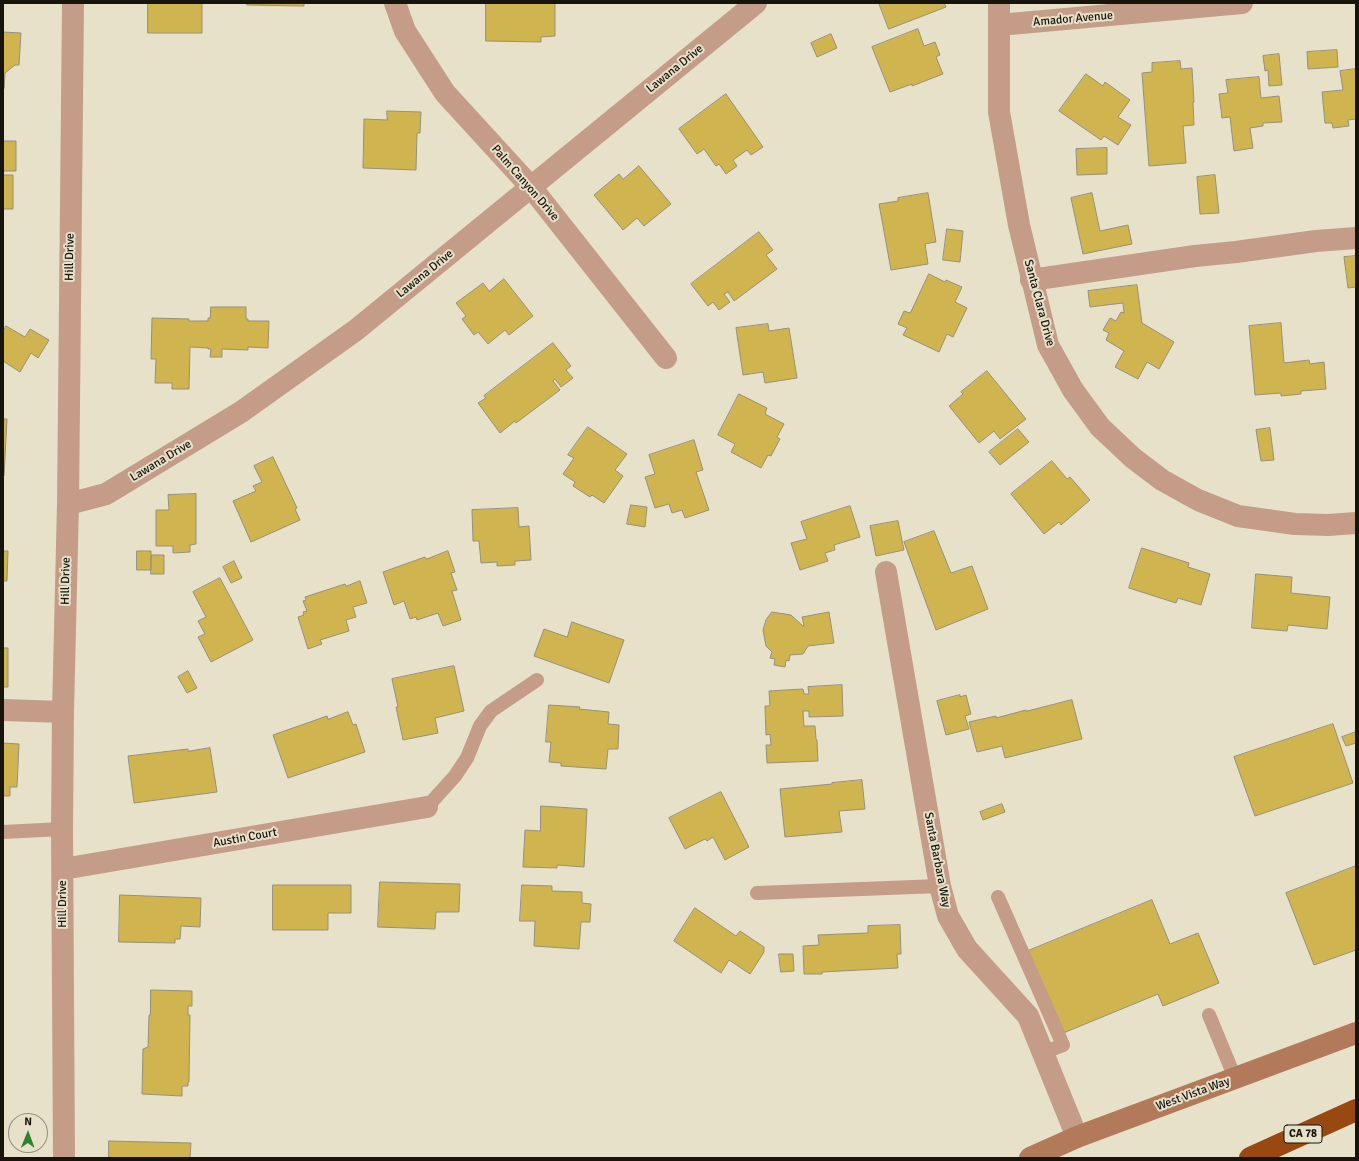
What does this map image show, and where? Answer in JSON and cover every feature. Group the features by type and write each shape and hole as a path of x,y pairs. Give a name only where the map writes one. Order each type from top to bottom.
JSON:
{"highway":[{"name":"CA 78","path":"1250,1158 1356,1110"}],"main road":[{"name":"West Vista Way","path":"1030,1158 1077,1137 1356,1033"}],"street":[{"name":"Hill Drive","path":"64,1158 62,829 68,504 73,3"},
{"name":"Palm Canyon Drive","path":"395,3 404,31 445,94 531,187 666,358"},
{"name":"Lawana Drive","path":"68,504 106,494 241,412 356,330 756,3"},
{"name":"Santa Clara Drive","path":"999,3 999,112 1019,225 1031,280 1048,345 1073,390 1100,427 1133,458 1162,480 1198,500 1238,516 1295,524 1328,525 1356,523"},
{"name":"Amador Avenue","path":"999,26 1242,3"},
{"path":"1031,280 1195,256 1356,238"},
{"name":"Santa Barbara Way","path":"886,572 940,886 948,916 966,949 1028,1016 1077,1137"},
{"path":"3,710 63,712"},
{"name":"Austin Court","path":"63,868 427,807"}],"lane":[{"path":"427,807 455,776 467,758 480,726 491,711 537,680"},
{"path":"4,831 62,829"},
{"path":"757,892 940,886"},
{"path":"998,897 1063,1045 1043,1053"},
{"path":"1209,1015 1235,1078"}],"building":[{"path":"148,3 202,3 202,33 148,33"},
{"path":"247,3 304,3 304,6 247,5"},
{"path":"486,3 555,3 555,36 541,37 541,42 486,41"},
{"path":"879,3 944,3 946,7 889,29"},
{"path":"918,29 924,46 935,42 940,55 936,57 943,74 912,86 912,84 890,92 872,47"},
{"path":"3,32 21,33 19,65 15,65 5,73 4,88"},
{"path":"831,34 837,48 817,57 811,43"},
{"path":"1337,50 1338,67 1308,69 1307,52"},
{"path":"1279,54 1282,85 1269,86 1268,70 1265,71 1263,56"},
{"path":"1180,61 1181,69 1192,68 1194,102 1194,125 1183,126 1186,163 1149,166 1142,73 1152,72 1152,63"},
{"path":"1356,69 1356,119 1348,120 1349,126 1333,128 1332,123 1325,123 1322,92 1343,90 1340,71"},
{"path":"1086,74 1103,86 1105,82 1130,100 1118,117 1131,125 1118,145 1104,136 1101,140 1059,111"},
{"path":"1259,77 1261,98 1279,96 1282,122 1263,123 1263,126 1250,128 1253,148 1234,151 1230,117 1222,118 1219,94 1228,93 1226,80"},
{"path":"726,94 763,147 751,155 747,150 733,160 737,166 726,174 719,164 716,166 704,149 697,154 679,129"},
{"path":"387,111 421,112 420,133 417,133 416,170 363,168 364,119 387,120"},
{"path":"3,141 16,141 16,171 4,171 3,175"},
{"path":"1107,148 1107,174 1077,175 1076,149"},
{"path":"639,166 671,204 644,226 637,218 623,230 594,195 619,174 623,179"},
{"path":"3,175 13,175 13,209 3,209"},
{"path":"1215,175 1219,213 1200,214 1197,177"},
{"path":"928,193 936,242 925,244 928,264 891,270 879,204 898,201 898,198"},
{"path":"1092,193 1100,231 1128,225 1132,244 1083,254 1071,198"},
{"path":"947,229 963,231 960,262 943,260"},
{"path":"759,232 773,250 766,255 777,269 734,301 728,292 724,294 730,302 719,310 713,302 708,306 691,284"},
{"path":"1356,256 1356,287 1348,288 1344,257"},
{"path":"929,274 945,282 946,280 962,287 955,302 967,308 953,337 947,334 939,352 903,335 907,328 898,324 904,311 910,313"},
{"path":"504,279 533,316 509,335 505,330 488,344 478,332 474,335 462,319 466,316 456,303 483,283 489,291"},
{"path":"1137,285 1142,323 1174,342 1159,369 1147,362 1138,379 1115,367 1124,351 1106,340 1109,333 1103,330 1110,318 1116,321 1121,312 1124,313 1123,303 1090,307 1088,291"},
{"path":"211,307 246,307 246,319 248,319 248,321 269,321 268,348 248,347 248,350 222,349 222,357 210,357 211,349 190,347 189,389 172,389 172,383 155,383 156,359 151,359 152,318 208,321 208,318 210,318"},
{"path":"1281,323 1284,363 1309,360 1310,364 1324,362 1326,389 1301,391 1301,394 1281,396 1281,393 1255,395 1249,326"},
{"path":"768,324 769,331 789,328 797,378 765,383 763,372 743,375 736,328"},
{"path":"6,326 25,337 30,329 49,340 38,358 31,353 20,372 3,361 3,332"},
{"path":"553,343 571,366 566,370 573,378 561,387 555,379 553,381 560,390 500,433 478,403 486,398 484,396"},
{"path":"987,371 1026,419 1000,439 994,431 979,443 949,406 963,394 961,392"},
{"path":"739,394 767,408 765,414 784,424 777,437 780,439 771,456 768,455 761,468 731,452 735,444 718,435"},
{"path":"3,419 7,419 4,476 3,476"},
{"path":"588,427 627,454 615,470 623,476 604,503 592,495 590,497 573,486 575,482 563,474 574,458 568,455"},
{"path":"1270,428 1274,460 1261,461 1256,430"},
{"path":"1018,429 1029,442 1000,465 989,452"},
{"path":"694,440 703,470 696,472 709,510 685,518 682,510 672,513 669,504 655,508 645,477 655,474 649,455"},
{"path":"273,457 297,508 295,509 300,520 251,542 233,501 256,491 253,486 262,482 254,466"},
{"path":"1052,461 1067,479 1070,477 1090,500 1061,525 1059,522 1044,534 1011,494"},
{"path":"196,494 196,544 190,545 190,552 173,553 173,546 156,546 156,510 169,510 168,495"},
{"path":"631,505 647,507 645,527 627,524"},
{"path":"850,506 860,537 834,545 835,550 825,553 828,561 800,570 791,543 807,539 801,522"},
{"path":"518,508 519,527 529,526 531,560 515,561 515,565 497,566 497,562 481,563 479,541 473,541 472,510"},
{"path":"898,521 904,550 876,556 870,526"},
{"path":"934,531 951,573 972,566 988,609 936,630 904,542"},
{"path":"1142,548 1189,563 1188,567 1210,574 1201,605 1178,598 1176,603 1129,588"},
{"path":"3,551 8,551 7,581 3,581"},
{"path":"137,551 151,551 151,570 137,570"},
{"path":"448,551 455,572 451,573 457,590 452,591 461,620 443,626 438,613 417,620 416,617 410,619 404,601 394,605 383,572 425,557 426,559"},
{"path":"152,555 164,555 164,574 151,574"},
{"path":"234,561 242,578 231,583 223,567"},
{"path":"1256,574 1292,577 1291,593 1330,597 1327,629 1288,625 1287,631 1252,628"},
{"path":"220,578 253,640 211,662 198,637 205,634 198,621 206,617 193,592"},
{"path":"360,581 367,603 353,607 356,617 346,620 349,631 320,640 322,644 308,649 298,617 304,615 303,612 307,611 303,601 306,600 305,597 345,584 346,586"},
{"path":"772,612 791,615 804,626 802,617 829,612 834,643 808,646 803,654 790,655 789,661 786,660 785,667 774,665 775,659 770,658 772,652 766,646 763,630 766,620"},
{"path":"572,622 624,640 609,683 534,656 544,629 567,637"},
{"path":"3,648 8,648 8,687 3,687"},
{"path":"454,666 464,711 435,718 438,733 403,740 392,679"},
{"path":"188,671 197,688 187,693 178,677"},
{"path":"842,685 843,716 809,717 809,711 803,711 804,726 815,726 818,761 767,763 766,745 771,745 770,734 766,735 765,706 770,706 769,691 803,689 804,694 809,694 808,687"},
{"path":"960,695 960,697 966,695 971,714 965,716 969,729 946,735 937,701"},
{"path":"1072,700 1082,739 1005,758 1002,746 977,752 969,722 996,716 996,718"},
{"path":"549,705 580,707 579,709 609,712 608,724 619,725 618,749 608,749 606,769 561,766 561,763 549,762 551,742 546,742"},
{"path":"348,712 353,725 356,724 365,752 288,778 273,735 327,716 328,719"},
{"path":"1333,724 1353,783 1255,816 1234,757"},
{"path":"1356,732 1356,743 1346,746 1342,737"},
{"path":"3,743 19,744 17,787 10,787 10,796 3,796"},
{"path":"210,748 217,792 134,803 128,756"},
{"path":"862,780 865,809 839,811 842,832 785,837 780,789"},
{"path":"721,792 749,847 725,860 713,837 707,841 705,839 685,849 669,818"},
{"path":"1002,804 1005,812 983,820 980,812"},
{"path":"541,806 587,809 584,867 557,865 557,868 523,867 525,830 540,831"},
{"path":"1356,866 1356,950 1314,965 1286,893"},
{"path":"380,882 460,884 459,912 436,912 435,929 378,927"},
{"path":"273,885 351,885 351,913 328,913 328,930 273,930"},
{"path":"522,885 552,886 552,891 582,892 582,903 591,904 590,922 581,922 579,949 534,946 535,921 520,921"},
{"path":"120,895 201,898 200,927 181,926 180,939 175,939 175,943 119,942"},
{"path":"1152,900 1170,944 1198,933 1219,983 1163,1006 1158,994 1061,1034 1028,951"},
{"path":"695,908 736,936 740,931 764,947 764,952 750,974 729,960 721,973 674,941"},
{"path":"900,925 901,954 897,954 898,968 804,974 803,946 819,945 818,935 868,933 868,926"},
{"path":"779,954 793,954 794,971 781,972"},
{"path":"151,990 192,991 192,1006 188,1006 188,1015 190,1015 189,1082 188,1086 182,1086 182,1096 142,1094 143,1049 148,1047"},
{"path":"109,1141 191,1143 190,1158 109,1158"}]}
